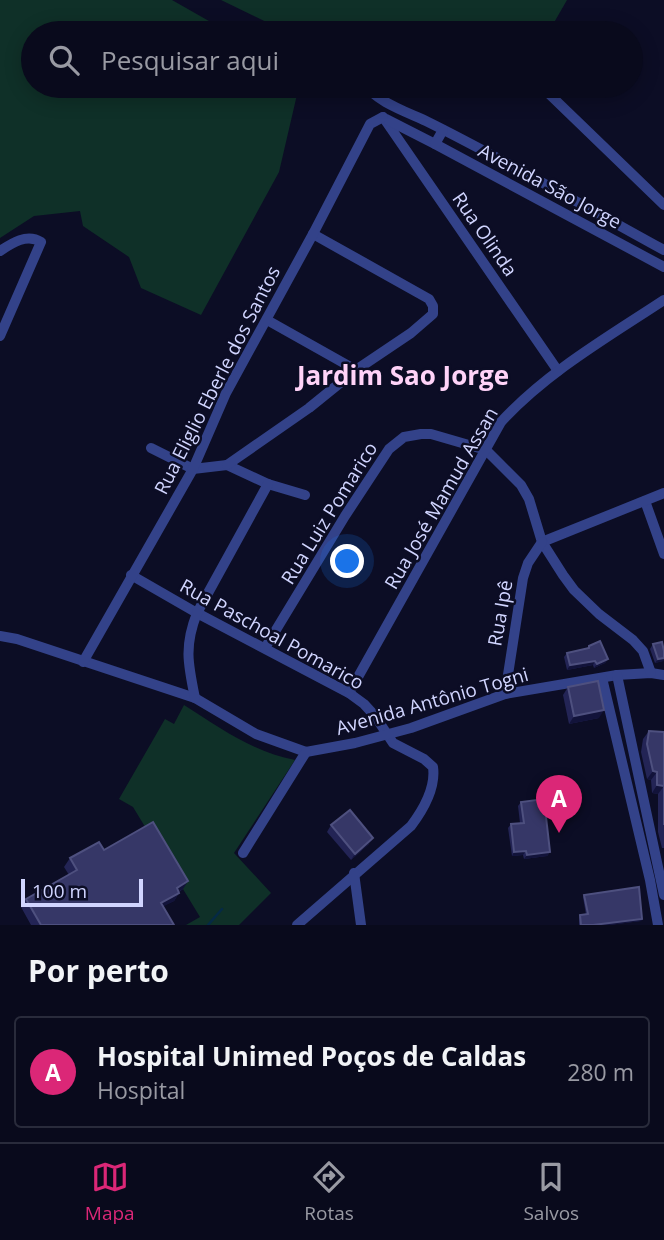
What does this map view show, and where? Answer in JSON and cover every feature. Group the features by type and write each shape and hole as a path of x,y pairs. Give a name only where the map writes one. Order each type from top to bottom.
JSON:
{"street":[{"name":"Avenida São Jorge","path":"379,98 664,250"},
{"path":"553,98 664,205"},
{"name":"Avenida São Jorge","path":"383,117 664,267"},
{"name":"Rua Eliglio Eberle dos Santos","path":"83,662 192,469 226,393 370,124 383,117"},
{"name":"Rua Olinda","path":"383,117 558,371"},
{"path":"435,144 443,130"},
{"path":"151,448 192,469 227,464 309,408 433,314 429,299 313,234"},
{"path":"0,251 28,238 38,239 41,244 0,336"},
{"name":"Rua José Mamud Assan","path":"349,693 507,416 558,371 664,300"},
{"path":"267,320 356,370"},
{"name":"Rua Luiz Pomarico","path":"265,648 345,516 396,441 410,435 431,435 486,450"},
{"path":"486,450 525,491 542,542 574,590 643,651 651,673"},
{"path":"227,464 268,484 305,495"},
{"path":"195,698 187,652 190,630 268,484"},
{"path":"542,542 664,493"},
{"path":"645,501 664,554"},
{"name":"Rua Ipê","path":"505,694 523,578 528,563 542,542"},
{"name":"Rua Paschoal Pomarico","path":"131,575 349,693 369,710 393,743 432,765 433,783 425,807 411,826 393,843 354,873"},
{"path":"0,636 28,642 195,698 256,734 306,752 243,853"},
{"name":"Avenida Antônio Togni","path":"306,752 386,734 505,694 617,676 651,673 664,675"},
{"path":"617,676 639,780 655,878 658,925"},
{"path":"602,678 626,783 655,878 664,895"},
{"path":"626,783 639,780"},
{"path":"297,925 354,873"},
{"path":"354,873 361,925"}],"green space":[{"path":"0,0 172,0 209,21 21,21 21,98 296,98 279,172 201,315 141,288 129,257 83,226 80,211 34,216 0,238"},
{"path":"221,0 567,0 555,21 264,21"},
{"path":"184,705 251,745 295,760 234,853 271,893 239,925 186,925 200,917 133,807 119,799 165,719 174,724"}],"building":[{"path":"600,641 608,659 597,664 595,661 570,665 567,653 589,648"},
{"path":"662,642 664,658 658,659 653,644"},
{"path":"598,681 604,710 574,716 568,687"},
{"path":"649,731 664,732 664,786 657,785 657,772 653,771 647,744"},
{"path":"544,799 550,852 527,855 526,851 514,852 511,824 524,823 521,802"},
{"path":"350,810 373,838 355,854 331,825"},
{"path":"153,822 188,881 177,888 179,893 161,903 174,925 41,925 26,899 77,870 70,858 99,842 104,850"},
{"path":"639,887 642,919 581,925 580,915 588,914 584,895"}],"waterway":[{"path":"208,925 222,909"}],"place":[{"name":"Hospital Unimed Poços de Caldas","path":"559,833"}],"district":[{"name":"Jardim Sao Jorge","path":"403,376"}]}
